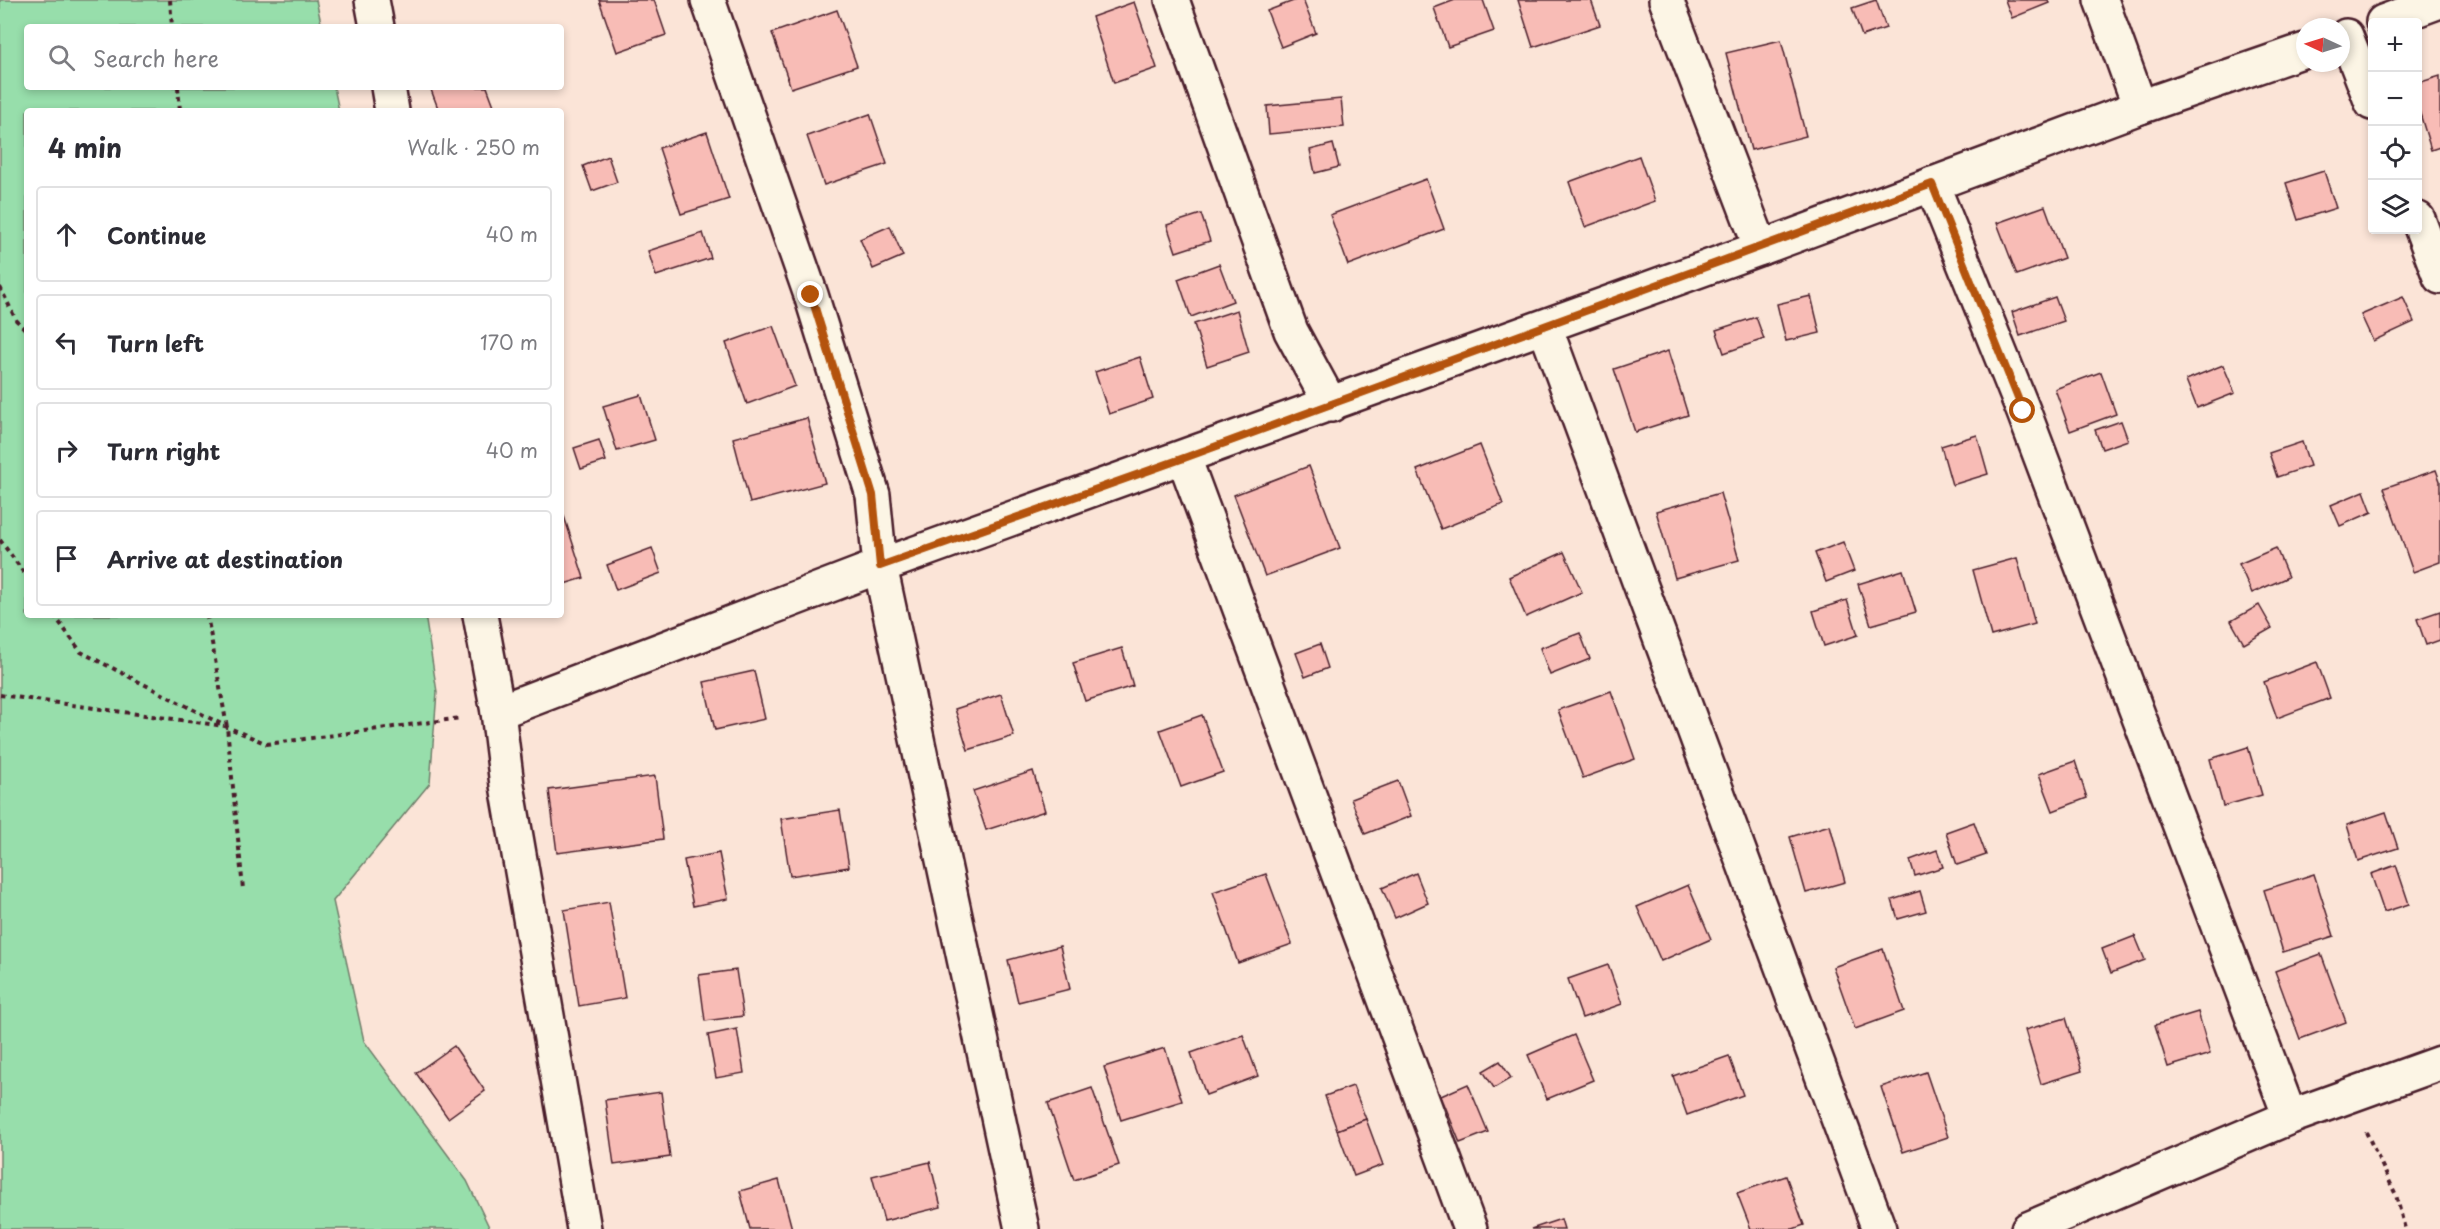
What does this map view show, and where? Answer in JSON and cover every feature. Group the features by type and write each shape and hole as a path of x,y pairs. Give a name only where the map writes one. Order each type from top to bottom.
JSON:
{"street":[{"path":"372,0 376,24"},
{"path":"708,0 811,295 873,495 880,566 1022,1229"},
{"path":"1172,0 1291,331 1331,405"},
{"path":"1666,0 1761,248"},
{"path":"2101,0 2140,107"},
{"path":"2394,18 2440,1"},
{"path":"2353,33 2368,86"},
{"path":"498,712 880,566 1331,405 2140,107 2296,53"},
{"path":"388,90 392,108"},
{"path":"1932,184 2027,422 2290,1117"},
{"path":"2422,230 2440,277"},
{"path":"1545,327 1879,1229"},
{"path":"1184,458 1470,1229"},
{"path":"481,618 498,712 507,785 584,1229"},
{"path":"2028,1229 2290,1117 2440,1063"}],"path":[{"path":"170,0 172,24"},
{"path":"178,90 180,108"},
{"path":"0,287 16,320 24,328"},
{"path":"0,540 24,573"},
{"path":"56,618 81,652 228,727 267,744 498,712"},
{"path":"208,618 228,727 243,889"},
{"path":"0,695 228,727"},
{"path":"2349,1096 2396,1195 2405,1229"}],"green space":[{"path":"0,0 316,0 321,24 24,24 24,90 335,90 338,108 24,108 24,618 425,618 437,692 430,783 333,901 364,1041 467,1181 490,1229 0,1229"}],"building":[{"path":"599,0 654,0 666,35 617,52"},
{"path":"1296,0 1303,0 1316,33 1281,47 1267,11"},
{"path":"1455,0 1483,0 1494,31 1448,47 1434,8"},
{"path":"1518,0 1591,0 1600,25 1533,47"},
{"path":"1876,0 1886,28 1862,36 1852,8"},
{"path":"2005,0 2048,0 2049,3 2012,18"},
{"path":"1134,2 1157,68 1114,83 1092,17"},
{"path":"837,10 857,66 791,88 772,33"},
{"path":"1781,40 1806,136 1751,150 1726,53"},
{"path":"2440,76 2440,147 2431,150 2422,120 2422,82"},
{"path":"431,90 488,90 495,108 438,108"},
{"path":"1341,99 1344,127 1269,134 1267,106"},
{"path":"870,114 887,164 824,185 807,136"},
{"path":"707,132 729,199 681,214 659,148"},
{"path":"1333,144 1339,167 1315,173 1310,150"},
{"path":"608,156 617,182 592,191 583,166"},
{"path":"1639,156 1655,201 1585,227 1569,182"},
{"path":"2324,171 2336,208 2298,220 2286,183"},
{"path":"1426,179 1444,229 1348,265 1330,215"},
{"path":"2045,206 2064,258 2017,275 1997,223"},
{"path":"1201,214 1210,241 1176,252 1167,225"},
{"path":"890,226 903,256 873,269 860,239"},
{"path":"703,233 711,258 656,276 648,251"},
{"path":"1219,264 1233,301 1191,317 1178,279"},
{"path":"1811,296 1820,333 1786,341 1777,304"},
{"path":"2055,297 2064,321 2020,336 2012,312"},
{"path":"2403,297 2414,322 2373,341 2361,315"},
{"path":"1237,310 1249,352 1207,366 1194,324"},
{"path":"1756,317 1764,339 1724,353 1716,330"},
{"path":"773,326 795,386 747,404 726,343"},
{"path":"1668,351 1688,415 1635,432 1614,369"},
{"path":"1140,357 1153,399 1109,414 1095,372"},
{"path":"2223,365 2235,393 2197,408 2186,380"},
{"path":"2101,372 2116,414 2070,431 2055,389"},
{"path":"641,395 655,440 617,451 603,406"},
{"path":"807,418 825,483 750,503 733,438"},
{"path":"2121,421 2128,440 2102,449 2095,430"},
{"path":"1977,435 1988,474 1952,485 1941,446"},
{"path":"599,440 606,461 581,469 574,448"},
{"path":"2302,442 2310,466 2277,477 2269,453"},
{"path":"1480,445 1503,504 1441,529 1417,470"},
{"path":"1309,466 1340,548 1265,576 1234,495"},
{"path":"2436,470 2440,481 2440,562 2413,572 2384,488"},
{"path":"2364,491 2372,512 2340,526 2331,505"},
{"path":"1720,493 1739,560 1675,578 1656,511"},
{"path":"564,516 584,578 564,584"},
{"path":"1843,542 1854,571 1826,582 1815,553"},
{"path":"652,548 661,573 616,590 607,565"},
{"path":"2276,548 2288,577 2252,593 2239,564"},
{"path":"1564,552 1582,592 1526,617 1509,577"},
{"path":"2017,558 2035,624 1991,636 1973,570"},
{"path":"1903,570 1916,612 1871,625 1858,584"},
{"path":"1847,600 1858,635 1824,646 1813,611"},
{"path":"2259,605 2272,628 2244,644 2231,621"},
{"path":"2440,611 2440,640 2426,645 2417,619"},
{"path":"1580,633 1590,659 1550,675 1540,648"},
{"path":"1320,644 1328,668 1305,677 1296,653"},
{"path":"1122,648 1133,686 1085,701 1073,663"},
{"path":"2317,662 2330,698 2277,718 2264,682"},
{"path":"754,671 765,719 715,730 704,682"},
{"path":"1611,691 1635,759 1583,778 1558,710"},
{"path":"1001,694 1014,736 968,750 955,709"},
{"path":"1202,715 1223,772 1181,787 1160,730"},
{"path":"2248,747 2262,795 2223,806 2210,759"},
{"path":"2075,761 2087,798 2053,811 2039,774"},
{"path":"1033,771 1045,811 986,830 973,791"},
{"path":"655,776 663,839 557,853 549,790"},
{"path":"1398,781 1411,816 1365,834 1351,799"},
{"path":"840,810 849,867 790,876 781,819"},
{"path":"2386,812 2398,848 2358,861 2347,825"},
{"path":"1974,822 1986,855 1957,865 1946,832"},
{"path":"1830,825 1845,882 1806,893 1790,837"},
{"path":"1937,850 1943,867 1915,876 1910,860"},
{"path":"719,853 728,899 693,906 684,860"},
{"path":"2396,865 2409,904 2384,912 2371,874"},
{"path":"1416,873 1428,903 1395,918 1382,888"},
{"path":"1266,874 1292,944 1238,963 1213,892"},
{"path":"2314,874 2334,936 2283,952 2264,890"},
{"path":"1688,885 1711,939 1661,961 1637,907"},
{"path":"1920,891 1926,911 1898,919 1892,900"},
{"path":"609,902 625,998 579,1006 564,910"},
{"path":"2135,936 2145,960 2111,973 2102,949"},
{"path":"1060,946 1070,989 1018,1002 1008,960"},
{"path":"1883,949 1904,1011 1855,1029 1833,967"},
{"path":"2321,954 2346,1022 2300,1039 2275,971"},
{"path":"1608,965 1622,1004 1582,1018 1568,979"},
{"path":"736,970 743,1016 705,1021 699,975"},
{"path":"2198,1012 2210,1054 2168,1067 2155,1025"},
{"path":"2066,1018 2082,1071 2041,1084 2025,1030"},
{"path":"737,1029 744,1073 716,1078 708,1035"},
{"path":"1243,1035 1258,1076 1206,1095 1191,1053"},
{"path":"1574,1035 1593,1080 1547,1099 1528,1055"},
{"path":"454,1046 485,1091 448,1118 416,1073"},
{"path":"1165,1048 1182,1101 1121,1120 1104,1067"},
{"path":"1729,1056 1743,1095 1687,1115 1673,1076"},
{"path":"1500,1061 1511,1078 1494,1088 1483,1071"},
{"path":"1926,1072 1948,1137 1903,1152 1881,1087"},
{"path":"1468,1084 1488,1132 1460,1143 1441,1096"},
{"path":"1353,1086 1366,1119 1337,1130 1325,1096"},
{"path":"1092,1088 1119,1165 1074,1180 1048,1103"},
{"path":"661,1092 670,1157 614,1165 605,1100"},
{"path":"1366,1119 1383,1165 1354,1176 1337,1130"},
{"path":"930,1162 941,1207 884,1221 872,1176"},
{"path":"1786,1176 1804,1225 1793,1229 1751,1229 1737,1193"},
{"path":"779,1180 792,1229 750,1229 740,1191"},
{"path":"1561,1219 1564,1229 1531,1229"}],"route":[{"path":"811,295 873,495 880,566 1184,458 1932,184 2023,411"}]}
